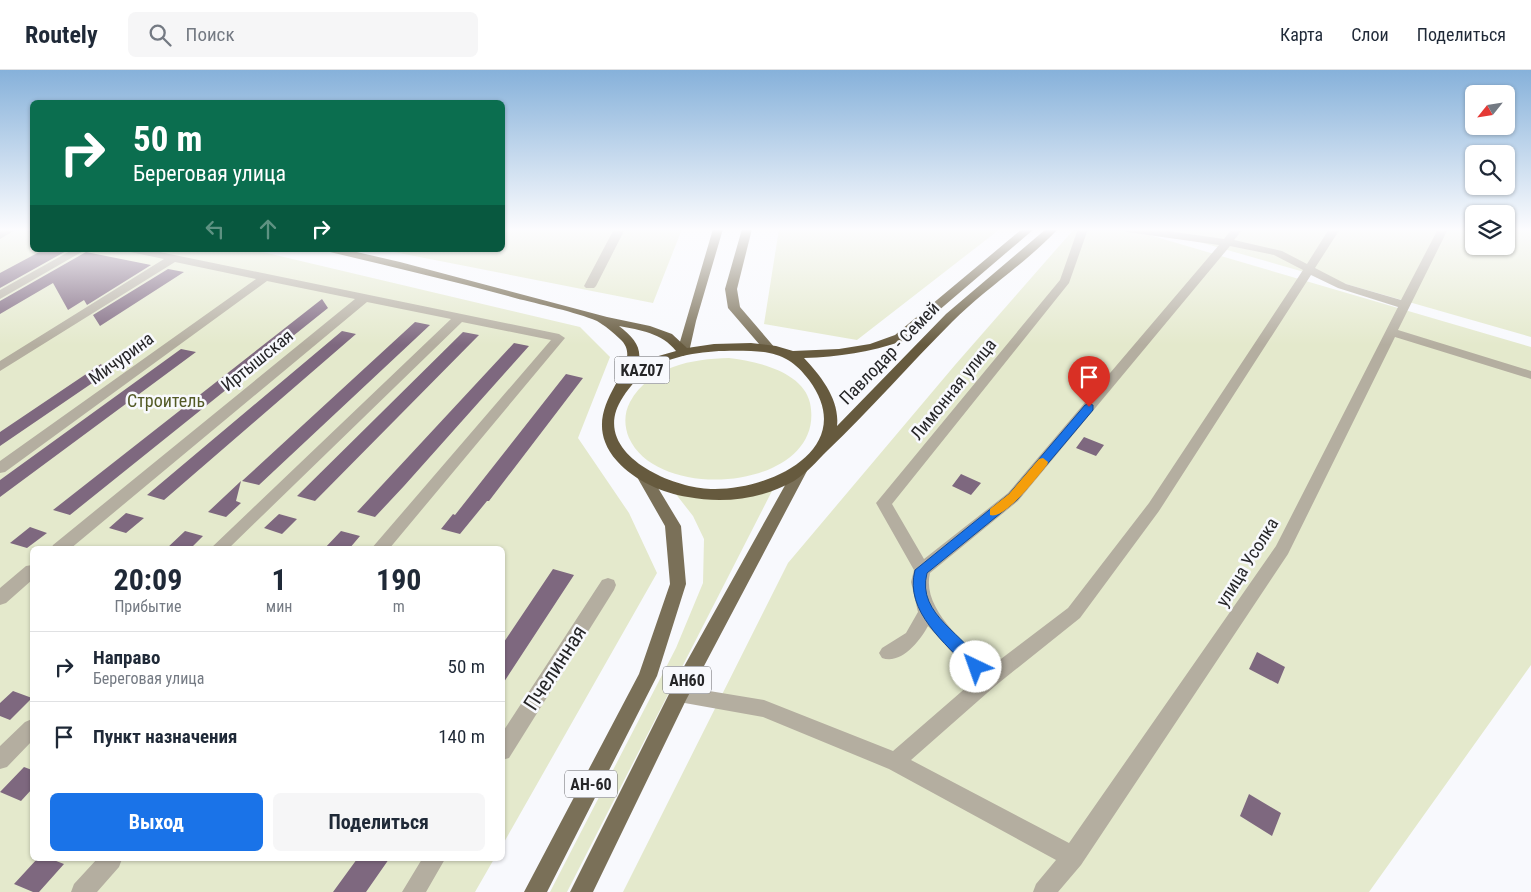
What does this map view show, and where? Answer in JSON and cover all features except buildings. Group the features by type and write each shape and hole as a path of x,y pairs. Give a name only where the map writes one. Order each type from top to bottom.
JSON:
{"highway":[{"name":"KAZ07","path":"405,267 661,333 674,340 683,352"},
{"name":"Павлодар - Семей","path":"791,355 839,353 872,347 899,338 984,267"},
{"name":"Павлодар - Семей","path":"824,448 950,317 1009,267"},
{"name":"KAZ07","path":"602,319 628,338 635,357 626,381 611,404 607,428 616,453 644,477 667,487 701,494 737,494 771,486 800,471 824,448 833,422 828,397 812,376 791,355 769,348 728,347 683,352 648,365 626,381"}],"main road":[{"path":"683,352 707,267"},
{"path":"737,267 731,289 734,308 769,348"},
{"name":"АН60","path":"581,892 679,694 800,471"},
{"name":"АН-60","path":"535,892 648,676 678,584 673,526 644,477"}],"street":[{"path":"0,295 49,267"},
{"path":"0,367 159,267"},
{"path":"212,267 559,338 382,546"},
{"path":"590,286 600,267"},
{"name":"Лимонная улица","path":"920,576 884,503 1065,281 1070,267"},
{"path":"988,680 927,613 920,576 1013,497 1207,267"},
{"path":"1306,267 1342,286 1404,305"},
{"name":"улица Усолка","path":"1044,892 1073,856 1282,550 1424,267"},
{"path":"896,762 908,749 988,680 1074,613 1154,507 1309,269"},
{"name":"Мичурина","path":"0,468 264,278"},
{"name":"Иртышская","path":"64,546 364,298"},
{"path":"221,546 459,318"},
{"path":"1391,332 1531,375"},
{"path":"0,598 30,573"},
{"name":"Пчелинная","path":"505,746 608,585"},
{"path":"888,653 912,638 927,613"},
{"path":"679,694 764,709 896,762 1073,856"},
{"path":"0,760 30,730"},
{"path":"82,892 109,861"},
{"path":"413,892 433,861"}],"green space":[{"name":"Строитель","path":"0,267 328,267 580,327 610,357 578,438 629,513 657,573 505,840 505,546 30,546 30,861 493,861 475,892 0,892"},
{"path":"472,267 667,267 653,303"},
{"path":"773,267 951,267 857,340 764,324"},
{"path":"1040,267 1260,267 1531,347 1531,665 1369,892 623,892 788,563 955,365"},
{"path":"1288,267 1531,267 1531,337"},
{"path":"729,358 764,365 777,370 788,375 806,392 810,403 809,432 794,454 769,469 738,478 705,479 673,473 646,460 629,438 626,429 628,406 638,390 649,380 673,367 701,360"},
{"path":"772,491 567,892 550,892 676,648 703,583 704,539 693,516 675,493"}],"slow traffic":[{"path":"994,512 1013,497 1043,462"}],"route":[{"path":"976,667 927,613 919,582 922,570 1013,497 1089,407"}]}
